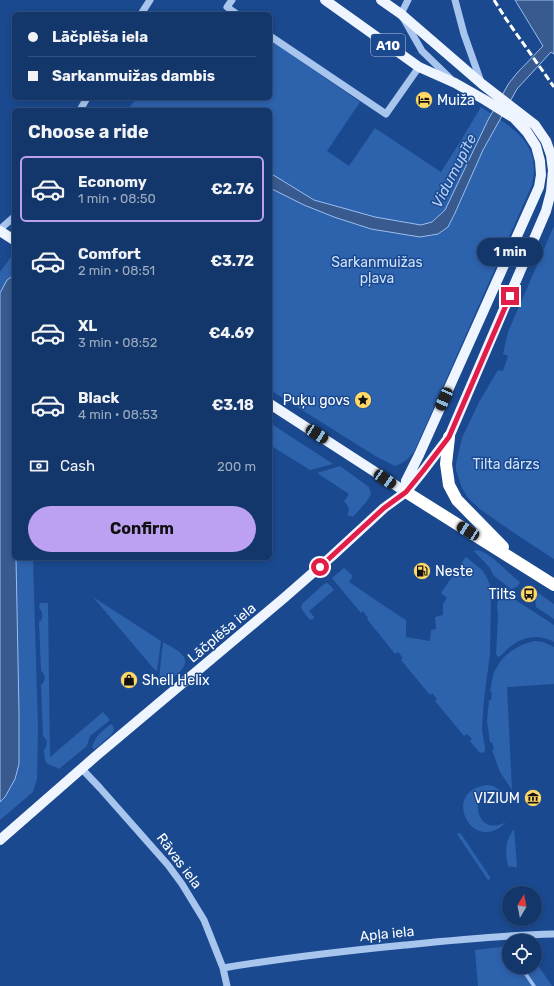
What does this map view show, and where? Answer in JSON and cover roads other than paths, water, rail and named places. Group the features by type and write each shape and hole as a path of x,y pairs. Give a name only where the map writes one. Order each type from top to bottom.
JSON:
{"highway":[{"name":"A10","path":"449,437 446,457 446,471 449,485 457,500 518,562"},
{"name":"A10","path":"406,492 554,585"}],"main road":[{"name":"A10","path":"325,0 419,67 455,83 485,100 536,125 546,140 551,155 553,170 551,192 546,211 449,437"},
{"name":"A10","path":"381,0 400,14 517,115 536,146 540,161 541,175 539,186 406,481 406,492"},
{"path":"0,230 12,239"},
{"path":"272,405 406,492"},
{"name":"Lāčplēša iela","path":"0,840 284,598 384,508 406,492 449,437"}],"street":[{"path":"142,12 150,0"},
{"path":"232,0 227,7 234,12"},
{"path":"408,0 400,14 422,51 455,83"},
{"path":"455,0 464,34 482,84"},
{"path":"272,37 386,114 419,67"},
{"path":"0,230 12,219"},
{"name":"Rāvas iela","path":"82,769 168,865 182,884 204,920 223,968 227,986"},
{"name":"Apļa iela","path":"223,968 251,963 496,936 554,934"}],"waterway":[{"path":"526,974 534,986"}],"railway":[{"path":"494,0 554,87"}],"place":[{"name":"Muiža","path":"424,100"},
{"name":"Puķu govs","path":"363,400"},
{"name":"Neste","path":"422,571"},
{"name":"Tilts","path":"529,594"},
{"name":"Shell Helix","path":"129,680"},
{"name":"VIZIUM","path":"533,798"}],"water label":[{"name":"Vidumupīte","path":"454,171"}],"park label":[{"name":"Sarkanmuižas pļava","path":"377,270"},
{"name":"Tilta dārzs","path":"506,464"}]}
